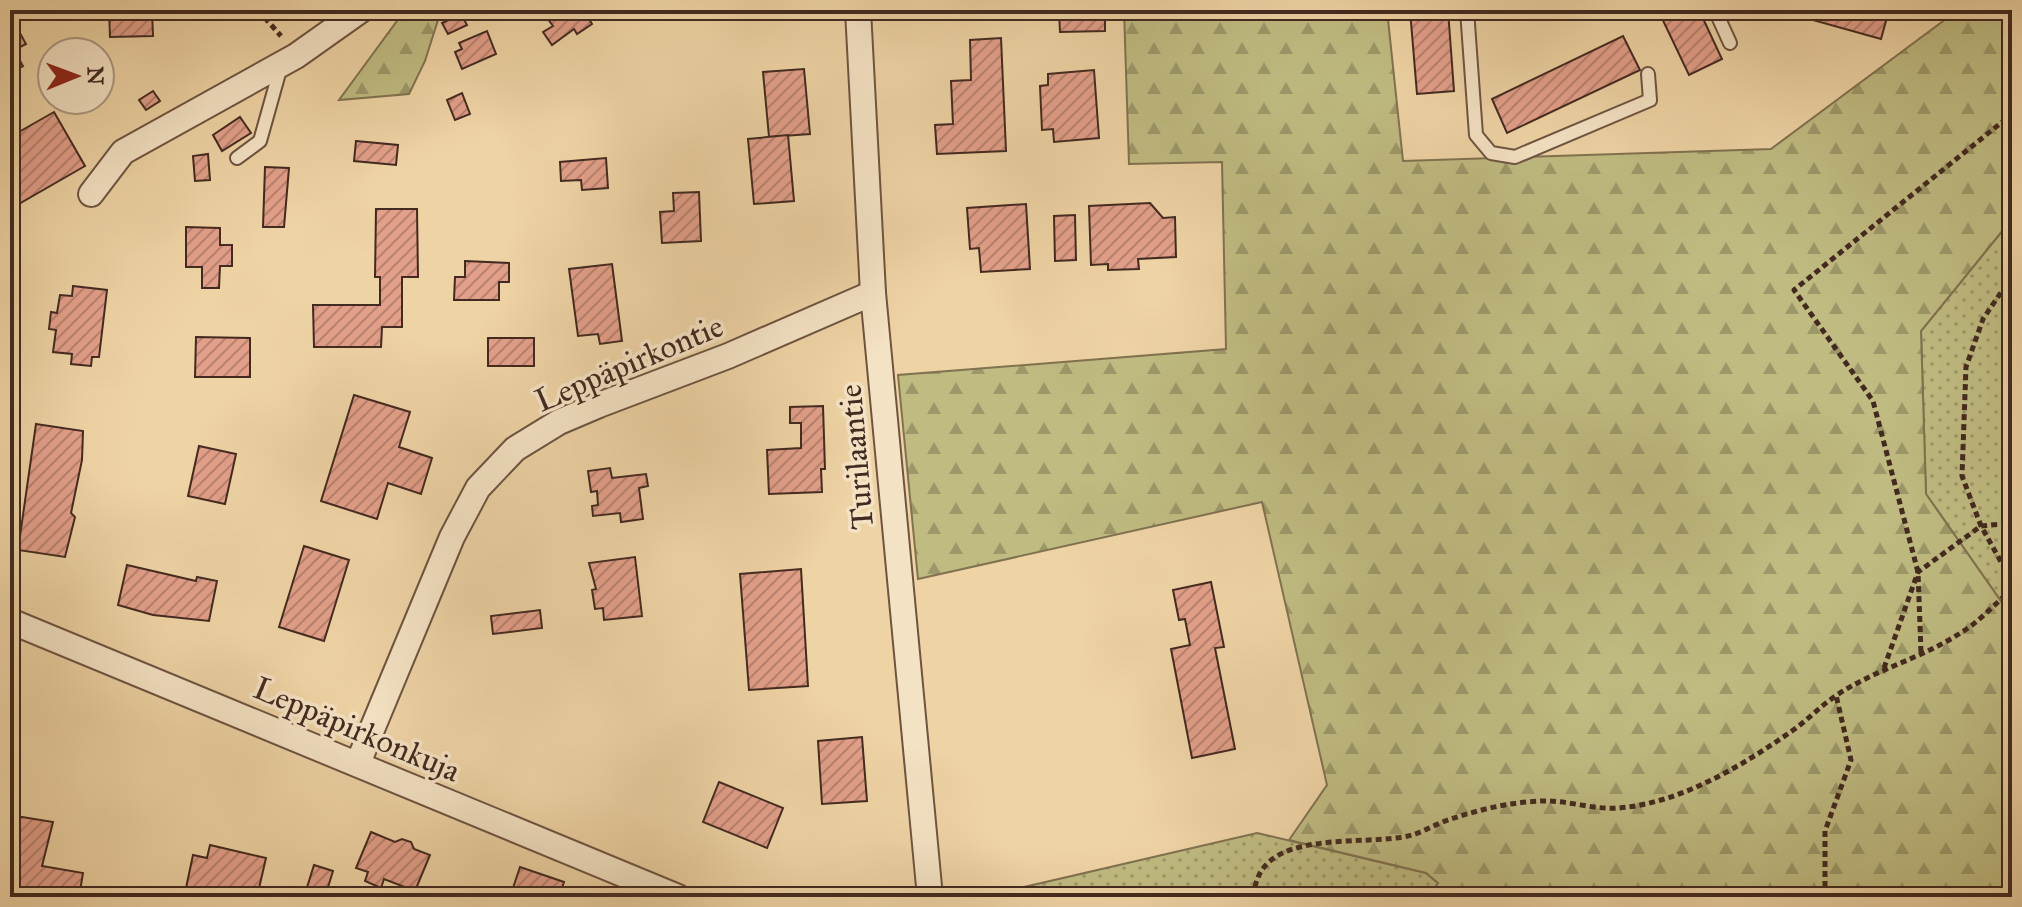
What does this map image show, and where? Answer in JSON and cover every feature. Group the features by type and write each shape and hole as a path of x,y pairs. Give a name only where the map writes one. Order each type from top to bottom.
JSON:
{"street":[{"path":"91,194 123,152 282,63 361,10"},
{"name":"Turilaantie","path":"858,10 873,293 930,897"},
{"name":"Leppäpirkontie","path":"358,763 452,537 478,488 515,449 586,411 728,356 873,293"},
{"name":"Leppäpirkonkuja","path":"10,621 678,897"}],"lane":[{"path":"1467,10 1476,135 1491,153 1515,157 1650,100 1648,74"},
{"path":"1715,10 1730,43"},
{"path":"237,158 260,141 282,63"}],"path":[{"path":"1921,652 1918,572 1873,401 1794,290 2012,114"},
{"path":"2012,276 1983,319 1966,367 1962,476 1981,526 2005,569 2012,574"},
{"path":"1883,669 1918,572 1981,526 2012,523"},
{"path":"1254,897 1254,879 1261,868 1284,852 1366,838 1410,836 1449,819 1498,806 1547,801 1617,809 1661,801 1733,768 1791,732 1836,695 1962,632 2012,589"},
{"path":"1825,897 1825,831 1851,760 1836,695"}],"green space":[{"path":"405,10 461,10 438,20 425,61 409,94 339,100"},
{"path":"1124,10 1387,10 1403,161 1771,149 1958,10 2012,10 2012,219 1921,331 1926,494 2012,617 2012,897 1429,897 1438,883 1426,873 1289,840 1327,785 1262,502 918,579 898,375 1226,349 1222,162 1129,164"},
{"path":"2012,219 2012,617 1926,494 1921,331"},
{"path":"1257,833 1426,873 1438,883 1429,897 981,897"}],"building":[{"path":"109,10 152,10 153,36 110,36"},
{"path":"541,10 602,10 589,19 592,24 577,34 574,29 552,45 543,32 553,26"},
{"path":"744,10 793,10 793,15 744,19"},
{"path":"1059,10 1105,10 1105,31 1060,32"},
{"path":"1410,10 1448,10 1454,91 1417,94"},
{"path":"1658,10 1699,10 1722,59 1689,75"},
{"path":"1777,10 1889,10 1881,39"},
{"path":"461,14 467,25 448,34 442,23"},
{"path":"10,15 26,44 14,50 23,66 10,73"},
{"path":"487,31 496,54 462,69 455,52 462,49 459,43"},
{"path":"1623,36 1640,70 1507,133 1492,99"},
{"path":"1001,38 1006,151 937,154 935,125 953,124 951,81 971,80 970,40"},
{"path":"804,69 810,134 769,137 763,72"},
{"path":"1094,70 1099,138 1054,142 1053,129 1042,130 1040,86 1048,85 1048,74"},
{"path":"153,91 160,101 146,110 139,100"},
{"path":"462,93 470,114 455,120 447,100"},
{"path":"47,116 56,116 85,166 10,209 10,137"},
{"path":"240,117 251,133 222,151 213,135"},
{"path":"788,135 794,201 754,204 748,139"},
{"path":"356,141 398,145 396,165 354,161"},
{"path":"208,154 210,180 195,181 193,156"},
{"path":"606,158 608,188 582,190 581,180 561,181 560,162"},
{"path":"265,167 289,168 284,227 263,227"},
{"path":"699,192 701,241 662,243 660,212 674,211 673,193"},
{"path":"1150,203 1163,218 1175,217 1176,257 1138,259 1139,269 1108,270 1108,264 1091,265 1089,206"},
{"path":"1026,204 1030,269 981,272 979,248 970,249 967,208"},
{"path":"376,209 417,209 418,277 402,277 402,327 382,327 381,347 314,347 313,305 380,305 380,277 375,277"},
{"path":"1075,215 1076,260 1055,261 1054,216"},
{"path":"186,227 220,228 220,245 232,245 232,266 220,266 219,288 202,288 202,267 186,267"},
{"path":"465,261 509,263 509,282 499,282 499,300 454,300 455,277 465,277"},
{"path":"612,264 622,341 600,344 598,334 578,336 569,269"},
{"path":"73,286 107,290 99,357 92,357 91,366 71,364 72,354 53,352 56,330 49,329 51,312 57,313 60,295 72,296"},
{"path":"196,337 250,338 250,377 195,377"},
{"path":"488,338 534,338 534,366 488,366"},
{"path":"354,395 410,412 399,447 432,458 421,494 388,483 377,519 321,501"},
{"path":"823,406 825,469 821,469 822,492 769,494 767,450 801,448 801,423 790,423 790,407"},
{"path":"36,424 83,431 82,460 71,513 75,517 65,557 18,550"},
{"path":"199,446 236,454 225,504 188,496"},
{"path":"610,468 612,478 646,474 648,486 639,488 643,519 621,522 620,513 593,516 592,506 598,505 597,491 591,492 588,471"},
{"path":"304,546 349,560 324,641 279,627"},
{"path":"635,557 642,616 604,620 603,608 595,609 592,590 596,589 589,563"},
{"path":"127,565 196,581 197,577 217,581 209,621 153,615 118,605"},
{"path":"801,569 808,686 749,690 740,574"},
{"path":"1211,582 1224,647 1215,648 1235,749 1192,758 1171,649 1190,645 1185,619 1179,620 1173,590"},
{"path":"540,610 542,628 493,634 491,616"},
{"path":"862,737 867,801 822,804 818,741"},
{"path":"719,782 783,808 767,848 703,822"},
{"path":"16,816 53,822 42,866 83,873 79,897 10,896 10,856"},
{"path":"371,832 395,842 402,839 411,842 414,849 430,855 415,891 384,879 381,888 365,881 368,872 356,868"},
{"path":"210,845 266,858 257,897 212,888 211,894 186,888 193,855 207,858"},
{"path":"314,865 333,871 325,897 304,897"},
{"path":"520,867 564,882 559,897 510,897"}]}
